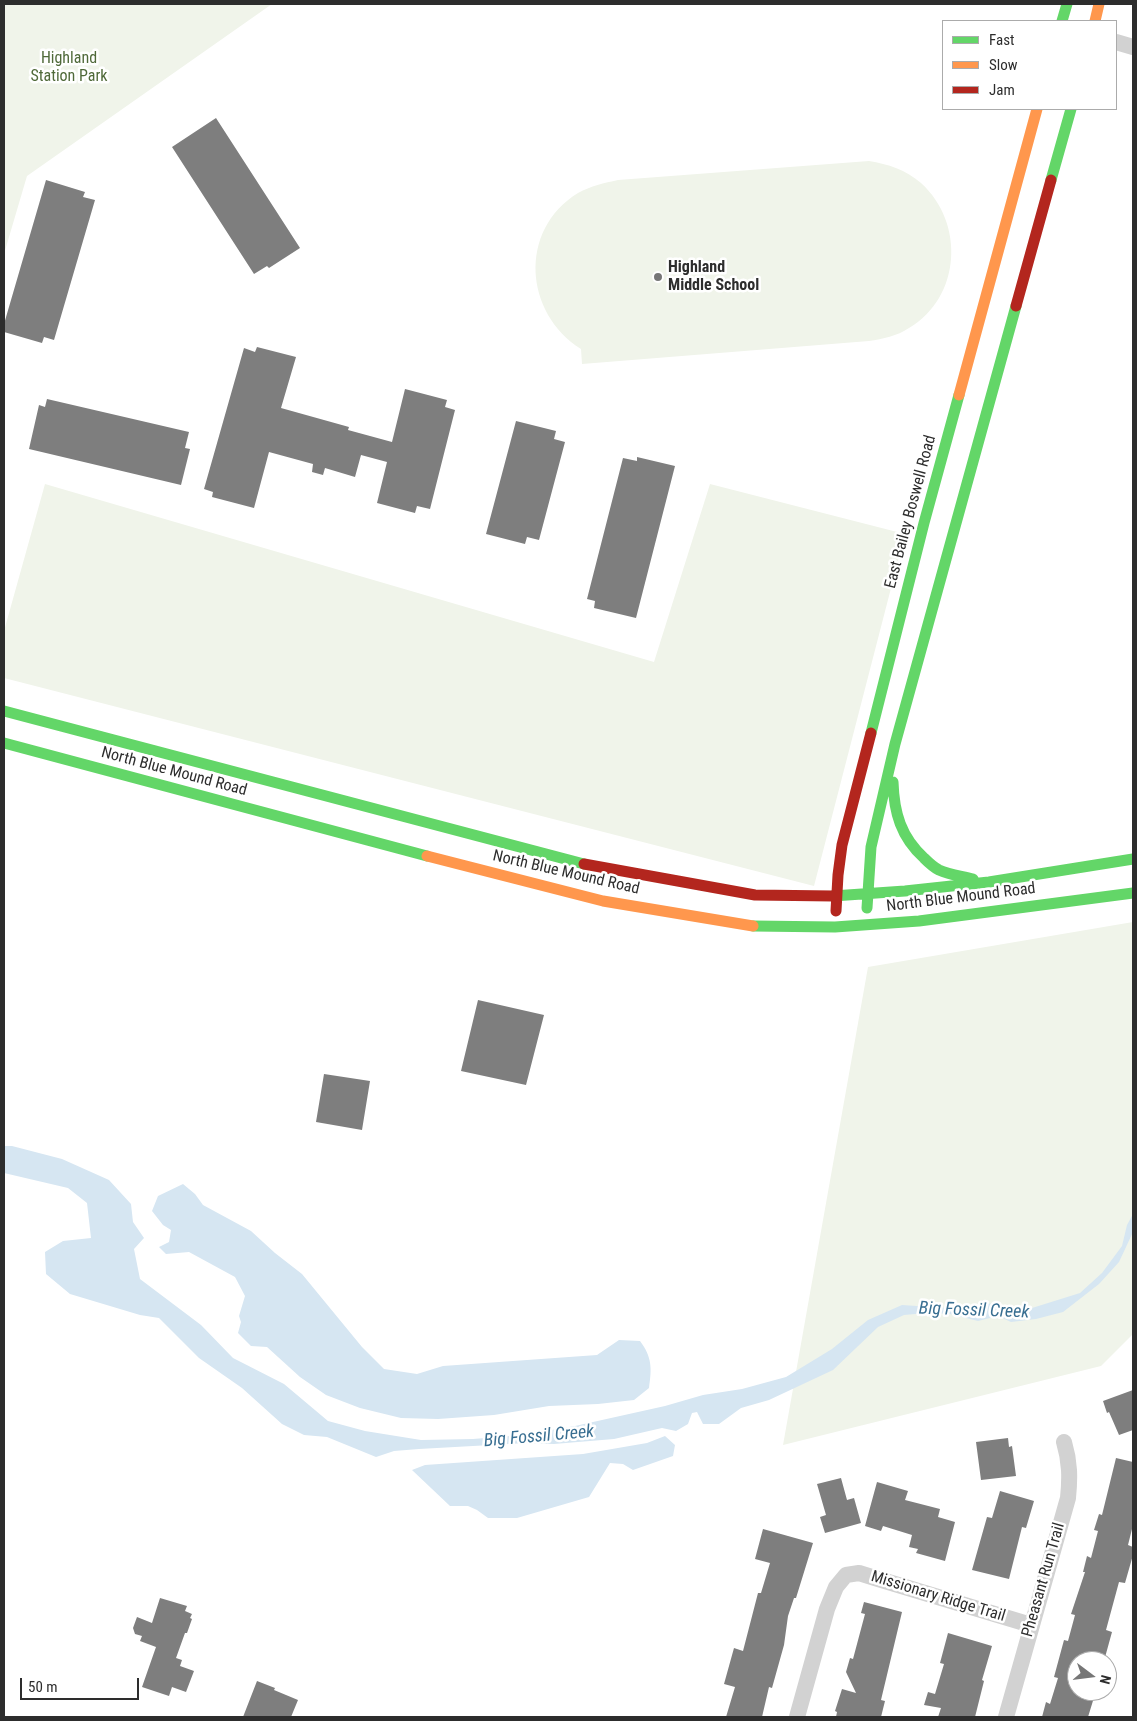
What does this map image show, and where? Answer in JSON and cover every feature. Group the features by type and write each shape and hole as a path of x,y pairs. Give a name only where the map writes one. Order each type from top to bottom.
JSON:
{"main road":[{"path":"1062,20 1067,4"},
{"path":"1095,20 1100,4"},
{"name":"East Bailey Boswell Road","path":"835,927 842,844 925,518 1037,110"},
{"path":"866,924 871,847 895,744 1071,110"},
{"path":"1034,122 1047,130"},
{"path":"1037,232 1032,209 1046,156"},
{"path":"1004,229 1005,272"},
{"path":"990,350 1003,354"},
{"name":"North Blue Mound Road","path":"4,711 258,784 600,868 755,894 837,896 867,894 989,882 1133,858"},
{"name":"North Blue Mound Road","path":"4,743 603,901 748,926 835,927 919,920 1133,893"},
{"name":"North Blue Mound Road","path":"895,744 893,803 898,824 907,842 938,870 989,882"},
{"path":"80,764 109,761"}],"street":[{"path":"1117,42 1133,47"},
{"name":"Pheasant Run Trail","path":"1006,1717 1068,1498 1069,1458 1064,1442"},
{"name":"Missionary Ridge Trail","path":"797,1717 827,1609 836,1587 846,1575 859,1573 1031,1625"}],"green space":[{"name":"Highland Station Park","path":"4,4 272,4 27,176 4,254"},
{"path":"869,161 896,168 921,183 935,199 945,218 950,238 951,259 947,279 939,298 926,315 900,333 869,341 582,364 581,349 562,333 548,315 539,294 536,271 538,249 545,228 559,209 578,193 618,180"},
{"path":"45,484 654,662 710,484 905,534 814,886 4,678 4,631"},
{"path":"1133,922 1133,1334 1101,1366 783,1445 868,967"}],"water":[{"name":"Big Fossil Creek","path":"4,1146 12,1146 62,1159 109,1180 131,1204 133,1222 144,1238 134,1249 140,1279 201,1325 233,1358 284,1384 328,1421 365,1431 421,1440 473,1439 522,1435 575,1426 665,1406 703,1395 742,1389 786,1377 832,1349 868,1320 902,1305 947,1308 995,1303 1013,1311 1032,1308 1080,1293 1102,1273 1122,1246 1127,1225 1133,1214 1133,1232 1119,1262 1099,1284 1063,1312 1036,1319 1011,1322 998,1316 978,1321 950,1314 904,1315 878,1327 833,1370 769,1400 741,1408 719,1424 703,1424 697,1412 692,1413 688,1424 676,1431 662,1428 614,1439 554,1444 527,1443 394,1451 376,1457 327,1437 304,1435 282,1424 242,1388 199,1358 159,1318 140,1315 70,1294 46,1274 45,1252 63,1241 91,1238 87,1203 68,1188 4,1173"},
{"path":"183,1184 195,1194 203,1205 251,1231 302,1274 362,1347 384,1369 417,1374 443,1366 597,1355 619,1340 640,1341 647,1352 650,1363 649,1388 634,1400 549,1406 494,1415 438,1419 401,1418 360,1408 326,1395 300,1377 267,1347 251,1346 238,1333 241,1322 239,1316 245,1296 235,1277 189,1252 166,1254 159,1247 169,1242 171,1230 163,1225 152,1211 158,1196"},
{"path":"665,1436 675,1445 673,1456 633,1470 623,1464 610,1463 589,1497 517,1518 488,1518 468,1506 450,1506 412,1470 425,1465 583,1454 647,1443"}],"building":[{"path":"216,118 300,248 269,268 267,266 254,274 172,147"},
{"path":"46,180 85,192 83,197 95,200 54,340 44,337 42,343 4,332 4,324"},
{"path":"257,347 296,357 281,408 349,427 348,430 392,442 405,389 447,400 445,407 455,410 430,509 417,506 415,513 377,503 387,462 361,455 355,477 325,468 323,475 312,472 313,464 269,452 254,508 212,497 213,492 204,489 244,348 255,352"},
{"path":"47,399 189,432 185,448 190,449 181,485 29,449 39,405 45,407"},
{"path":"516,421 556,431 554,439 565,442 539,540 527,537 525,544 486,534"},
{"path":"637,457 675,466 636,618 594,608 595,601 587,599 623,458 637,461"},
{"path":"478,1000 544,1015 526,1085 461,1071"},
{"path":"324,1074 370,1081 362,1130 316,1122"},
{"path":"1133,1390 1133,1430 1119,1435 1103,1401"},
{"path":"1008,1438 1009,1447 1012,1446 1016,1476 981,1480 976,1442"},
{"path":"1116,1458 1133,1462 1133,1525 1128,1545 1133,1547 1133,1555 1125,1583 1119,1582 1106,1630 1112,1632 1107,1651 1067,1651 1067,1701 1093,1701 1088,1717 1042,1717 1046,1702 1050,1704 1058,1678 1054,1677 1064,1640 1068,1641 1075,1615 1071,1614 1085,1572 1083,1572 1087,1556 1091,1558 1098,1531 1094,1530 1099,1514 1102,1515"},
{"path":"841,1478 847,1500 854,1498 861,1523 825,1533 820,1517 826,1515 817,1484"},
{"path":"877,1482 908,1491 905,1500 940,1509 938,1517 955,1522 945,1561 916,1553 918,1549 909,1547 912,1535 883,1526 881,1531 865,1526"},
{"path":"1000,1491 1034,1501 1026,1528 1022,1527 1009,1579 972,1570 987,1517 992,1518"},
{"path":"763,1529 813,1543 796,1598 794,1598 788,1616 784,1645 772,1688 769,1687 762,1717 726,1717 735,1687 724,1684 734,1648 743,1651 758,1593 761,1593 770,1563 755,1559"},
{"path":"160,1598 187,1606 185,1611 192,1614 187,1633 185,1633 176,1658 182,1660 180,1666 194,1671 186,1692 172,1687 169,1696 142,1687 156,1647 140,1641 142,1636 135,1634 133,1628 137,1617 152,1623"},
{"path":"864,1602 902,1612 881,1700 885,1701 881,1717 836,1717 837,1712 835,1711 842,1689 856,1693 846,1672 850,1658 853,1659 865,1614 861,1613"},
{"path":"948,1633 992,1646 982,1680 984,1681 975,1717 938,1717 941,1708 924,1705 928,1692 935,1694 944,1664 940,1663"},
{"path":"257,1681 298,1700 291,1717 243,1717"}],"traffic: fast":[{"path":"1062,20 1067,4"},
{"path":"1051,180 1071,110"},
{"path":"867,908 871,847 895,744 1016,306"},
{"path":"871,733 924,523 959,395"},
{"path":"4,711 584,864"},
{"path":"4,743 427,856"},
{"path":"893,782 895,804 900,824 916,850 939,870 973,879"},
{"path":"833,896 989,882 1133,859"},
{"path":"753,926 835,927 919,921 1133,893"}],"traffic: slow":[{"path":"1095,20 1099,4"},
{"path":"959,395 1037,110"},
{"path":"427,856 603,901 753,926"}],"traffic: jam":[{"path":"1016,306 1051,180"},
{"path":"836,911 842,845 871,733"},
{"path":"584,864 755,895 833,896"}],"place":[{"name":"Highland Middle School","path":"658,277"}]}
